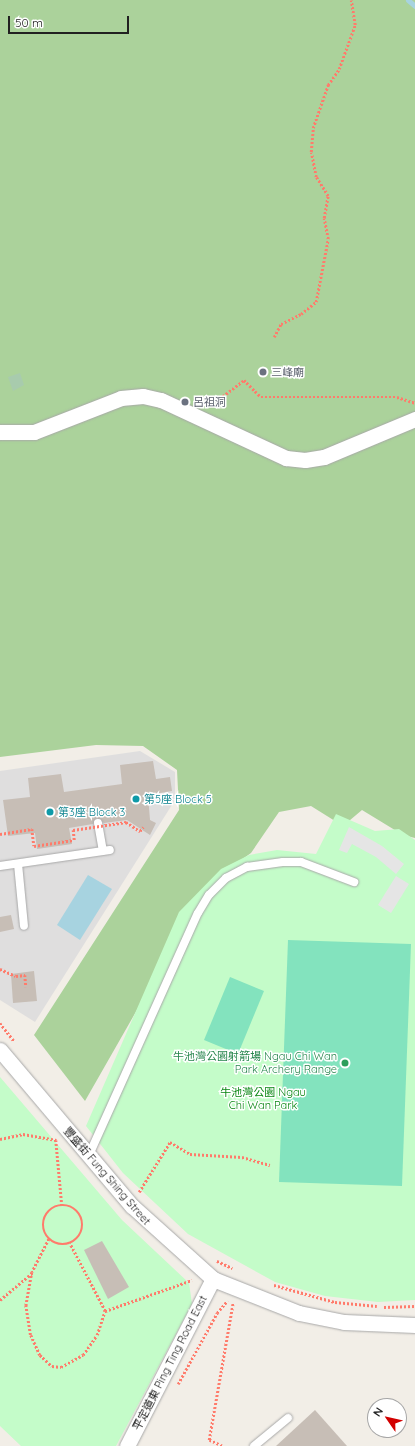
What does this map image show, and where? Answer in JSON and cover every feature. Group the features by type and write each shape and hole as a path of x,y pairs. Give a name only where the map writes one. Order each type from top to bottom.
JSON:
{"street":[{"path":"0,432 34,432 121,398 143,396 161,400 286,458 305,460 324,457 415,419"},
{"name":"豐盛街 Fung Shing Street","path":"0,1050 132,1206 213,1279 299,1313 344,1322 415,1325"},
{"name":"平定道東 Ping Ting Road East","path":"128,1446 213,1279"}],"lane":[{"path":"0,866 106,850 98,823"},
{"path":"89,1155 198,913 209,895 226,878 247,867 283,862 301,862 354,882"},
{"path":"18,864 24,926"},
{"path":"254,1446 288,1418"}],"path":[{"path":"274,337 281,324 301,314 316,302 328,239 324,218 328,196 316,176 311,152 313,128 328,85 339,69 355,25 351,0"},
{"path":"197,416 244,380 260,397 397,397 415,404"},
{"path":"0,834 32,829 34,846 74,840 73,830 126,822 140,831 143,827"},
{"path":"0,969 16,976 25,975 26,987"},
{"path":"0,1139 23,1134 56,1140 62,1206"},
{"path":"138,1194 170,1142 190,1154 242,1157 270,1165"},
{"path":"133,1188 143,1199"},
{"path":"49,1240 58,1245 70,1244 79,1236 82,1218 74,1209 62,1206 50,1211 44,1221 49,1240 32,1272 26,1305 31,1335 40,1355 52,1366 62,1367 82,1355 97,1335 105,1311 70,1244"},
{"path":"212,1258 236,1270"},
{"path":"0,1300 32,1272"},
{"path":"105,1311 189,1283"},
{"path":"269,1283 335,1302 415,1306"},
{"path":"222,1446 209,1440 234,1299"},
{"path":"175,1390 220,1306"}],"shaded area":[{"path":"140,751 175,772 175,800 35,1022 0,1000 0,771"},
{"path":"349,827 382,846 404,864 396,874 376,857 352,844 347,853 339,850"},
{"path":"396,876 409,884 391,913 378,905"}],"green space":[{"path":"0,0 415,0 415,838 403,835 362,810 343,826 311,806 279,812 251,853 210,882 85,1101 34,1035 179,810 177,770 143,746 96,745 0,757"},
{"path":"20,373 24,385 13,391 8,377"},
{"name":"牛池灣公園 Ngau Chi Wan Park","path":"336,814 375,831 399,829 415,840 415,1300 378,1302 325,1296 275,1282 188,1234 123,1173 86,1126 179,912 221,869 249,855 277,850 316,854"},
{"name":"牛池灣公園射箭場 Ngau Chi Wan Park Archery Range","path":"288,940 411,944 402,1186 279,1182"},
{"path":"230,977 264,991 238,1054 204,1040"},
{"path":"0,1077 122,1220 189,1283 192,1304 116,1446 21,1446 0,1426"}],"water":[{"path":"88,875 112,889 80,940 57,925"}],"building":[{"path":"153,761 156,779 170,777 172,791 148,795 150,820 156,823 150,835 127,820 104,823 97,818 93,824 69,828 72,844 37,849 35,833 8,836 3,800 30,797 28,778 61,774 64,792 122,784 120,765"},
{"path":"11,915 14,929 0,932 0,917"},
{"path":"34,971 37,1001 13,1003 11,974"},
{"path":"102,1241 129,1287 108,1299 84,1250"},
{"path":"315,1410 347,1446 276,1446"}],"waterway":[{"path":"408,0 415,6"}],"place":[{"name":"三峰廟","path":"263,372"},
{"name":"呂祖洞","path":"185,402"},
{"name":"第5座 Block 5","path":"136,799"},
{"name":"第3座 Block 3","path":"50,812"},
{"name":"牛池灣公園射箭場 Ngau Chi Wan Park Archery Range","path":"345,1063"}]}
